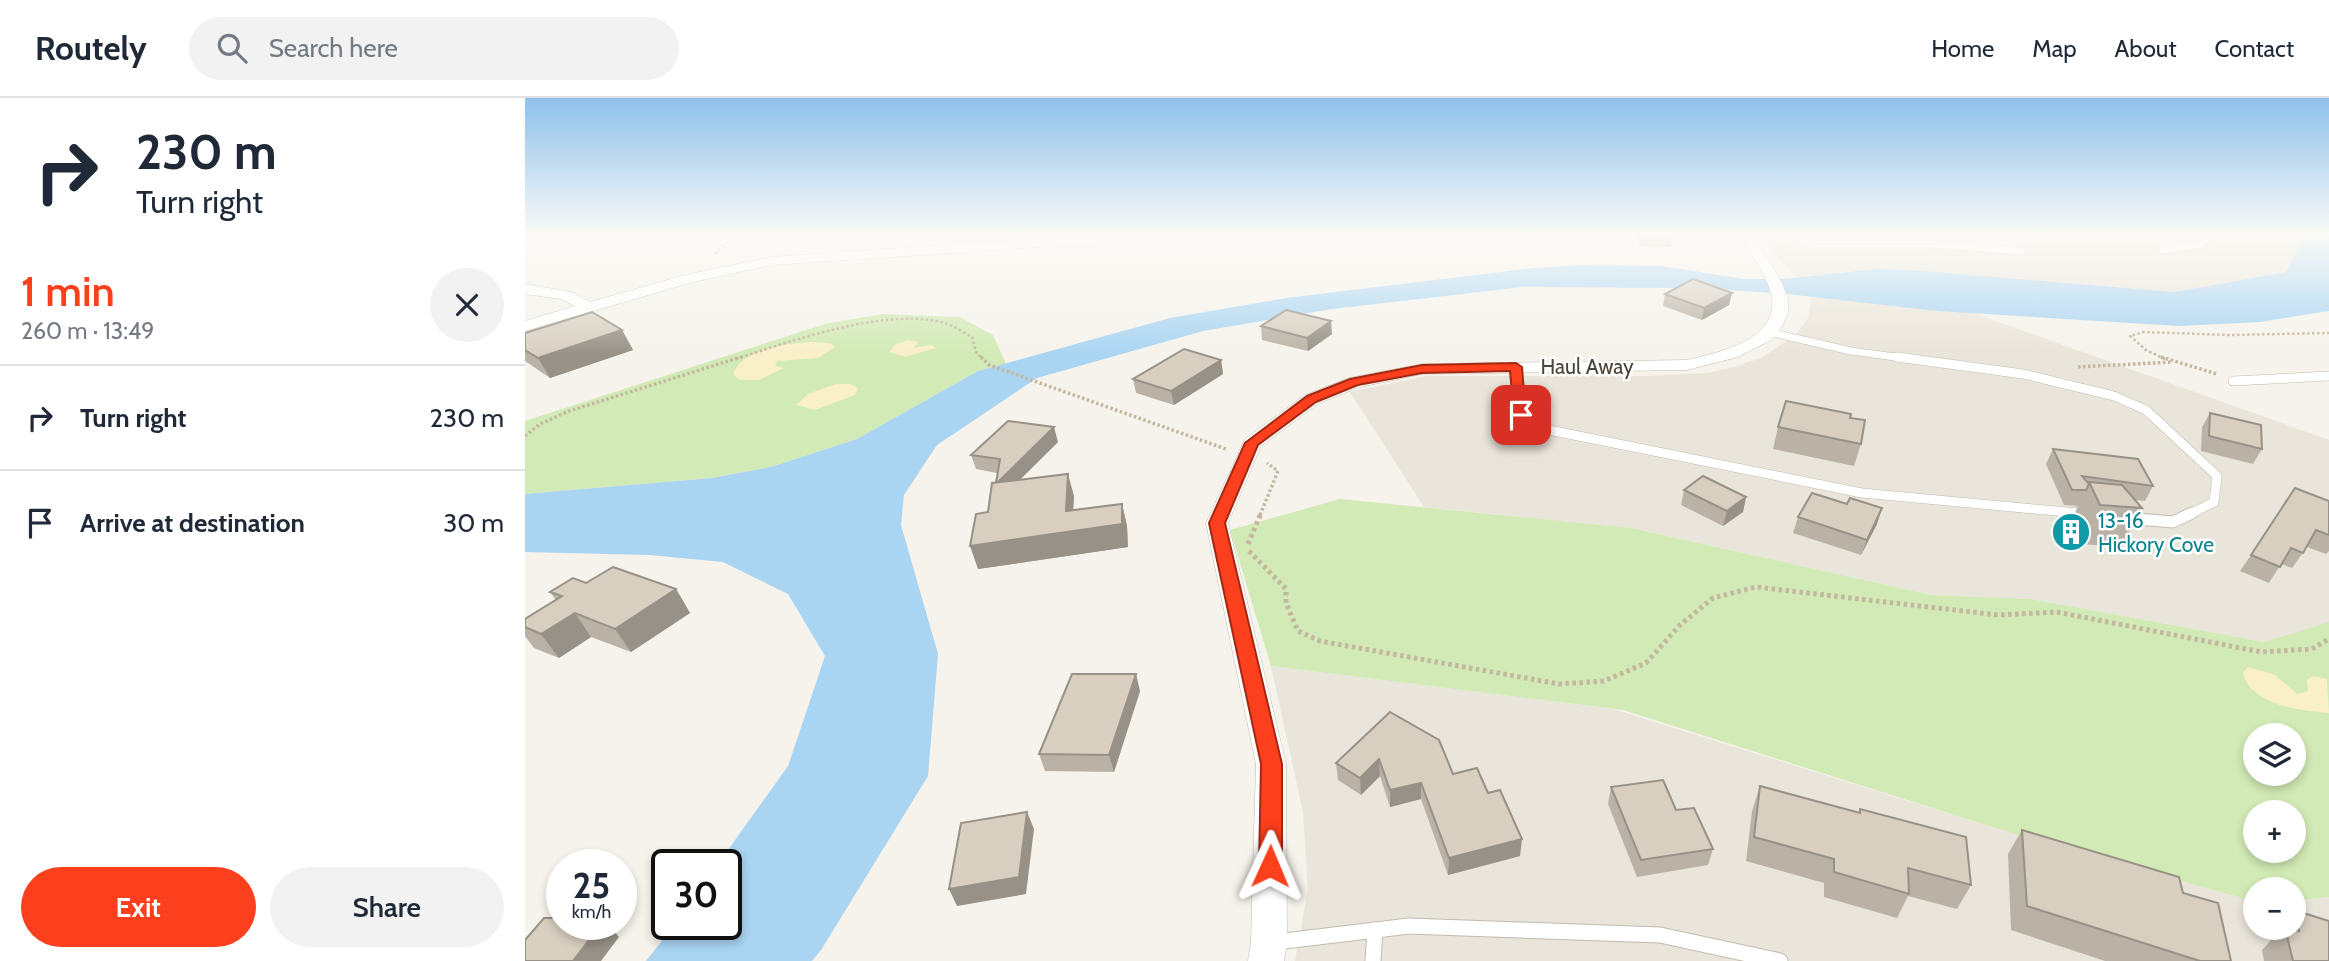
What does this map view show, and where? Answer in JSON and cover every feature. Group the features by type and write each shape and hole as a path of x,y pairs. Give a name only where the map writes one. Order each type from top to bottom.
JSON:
{"street":[{"path":"525,326 704,275"},
{"path":"1769,332 1781,312 1780,298 1770,275"},
{"path":"525,289 565,295 588,307"},
{"name":"Haul Away","path":"1268,952 1271,764 1217,523 1252,443 1312,399 1355,382 1422,369 1687,365 1721,359 1769,332"}],"lane":[{"path":"1769,332 1851,351 2023,374 2114,396 2146,410 2217,475 2214,502 2173,522 2119,517"},
{"path":"1516,367 1521,415 1544,429 1862,494 2105,516"},
{"path":"2233,381 2329,376"},
{"path":"1268,952 1374,930 1409,926 1660,935 1780,961"},
{"path":"1374,930 1374,961"}],"path":[{"path":"525,436 540,424 569,411 831,330 903,320 953,325 972,337 976,352 989,365 1036,384 1264,461 1278,471 1246,548 1286,589 1286,603 1298,631 1320,640 1559,684 1604,681 1646,663 1680,625 1713,598 1756,587 1998,615 2057,612 2261,652 2312,649 2329,639"},
{"path":"2254,380 2174,362 2142,346 2130,336 2144,332 2229,335 2329,333"},
{"path":"2069,366 2115,367 2174,362"}],"shaded area":[{"path":"1974,275 2268,275 2174,292"},
{"path":"1812,296 1973,313 2329,440 2329,622 2264,642 2031,599 1931,595 1631,528 1424,507 1350,392 1426,376 1647,376 1707,373 1763,357 1796,334 1808,318"},
{"path":"1271,666 1613,709 2024,837 2243,898 2243,940 2306,940 2306,900 2329,897 2329,961 1295,961 1308,890 1303,812"}],"green space":[{"path":"882,314 960,317 993,335 1006,364 978,371 857,439 771,467 712,478 525,494 525,421 825,324"},
{"path":"1340,499 1631,528 1931,595 2031,599 2264,642 2329,622 2329,897 2306,900 2306,877 2243,877 2243,898 2024,837 1623,710 1271,666 1230,530"}],"sand":[{"path":"908,340 918,342 914,348 931,345 936,348 905,357 890,352 894,345"},
{"path":"818,342 835,347 818,358 777,361 775,366 784,368 759,380 740,380 733,374 738,365 758,352 783,345"},
{"path":"836,384 850,384 858,388 855,395 815,410 796,405 808,394"},
{"path":"2248,667 2275,675 2297,694 2308,691 2307,680 2313,676 2327,679 2329,713 2291,708 2265,699 2247,683 2243,672"}],"water":[{"path":"1474,275 1720,275 1744,279 1783,279 1818,275 1974,275 2174,292 2268,275 2329,275 2329,311 2260,322 2179,326 1937,311 1787,294 1696,288 1523,287 1332,309 1203,331 1037,378 937,445 904,495 901,525 938,654 928,776 821,950 812,961 646,961 662,940 742,940 742,849 729,849 788,766 825,656 788,594 723,562 649,555 525,552 525,494 712,478 771,467 857,439 978,371 1170,318 1286,298"}],"building":[{"path":"1693,279 1732,293 1704,308 1665,294"},
{"path":"1286,310 1331,321 1307,338 1261,326"},
{"path":"592,312 622,330 538,358 525,350 525,333"},
{"path":"1184,349 1221,360 1171,391 1133,379"},
{"path":"1786,401 1851,414 1850,418 1865,420 1861,444 1778,427"},
{"path":"2210,413 2261,425 2262,449 2209,436"},
{"path":"1008,421 1054,427 996,484 1000,459 971,455"},
{"path":"2053,449 2138,459 2153,486 2082,476 2089,484 2086,490 2072,490"},
{"path":"1068,474 1066,511 1122,504 1122,524 970,546 976,514 988,512 992,483"},
{"path":"1703,476 1746,497 1727,511 1684,490"},
{"path":"2089,482 2122,485 2142,508 2100,505"},
{"path":"2295,488 2329,501 2329,535 2316,530 2303,553 2291,548 2280,567 2251,555"},
{"path":"1812,493 1847,504 1850,498 1882,508 1867,540 1798,517"},
{"path":"613,567 676,589 615,629 575,613 541,634 525,627 525,619 562,596 550,592 573,578 586,583"},
{"path":"1072,674 1136,674 1109,755 1039,754"},
{"path":"1390,712 1439,740 1453,774 1477,768 1488,793 1500,790 1522,839 1449,858 1421,783 1390,790 1379,759 1360,778 1336,763"},
{"path":"1663,780 1676,810 1694,808 1713,849 1641,860 1611,787"},
{"path":"1760,786 1860,813 1860,809 1966,837 1971,885 1908,868 1909,894 1834,872 1834,859 1754,837"},
{"path":"1027,812 1019,877 949,889 961,823"},
{"path":"2022,830 2179,877 2183,893 2218,903 2231,961 2200,961 2027,906"},
{"path":"2306,914 2329,921 2329,961 2293,961 2288,940 2306,940"},
{"path":"546,918 546,940 589,940 573,961 525,961 525,940"}],"place":[{"name":"13-16 Hickory Cove","path":"2071,532"}],"route":[{"path":"1270,866 1271,764 1217,523 1252,443 1312,399 1355,382 1422,369 1516,367 1521,415"}]}
